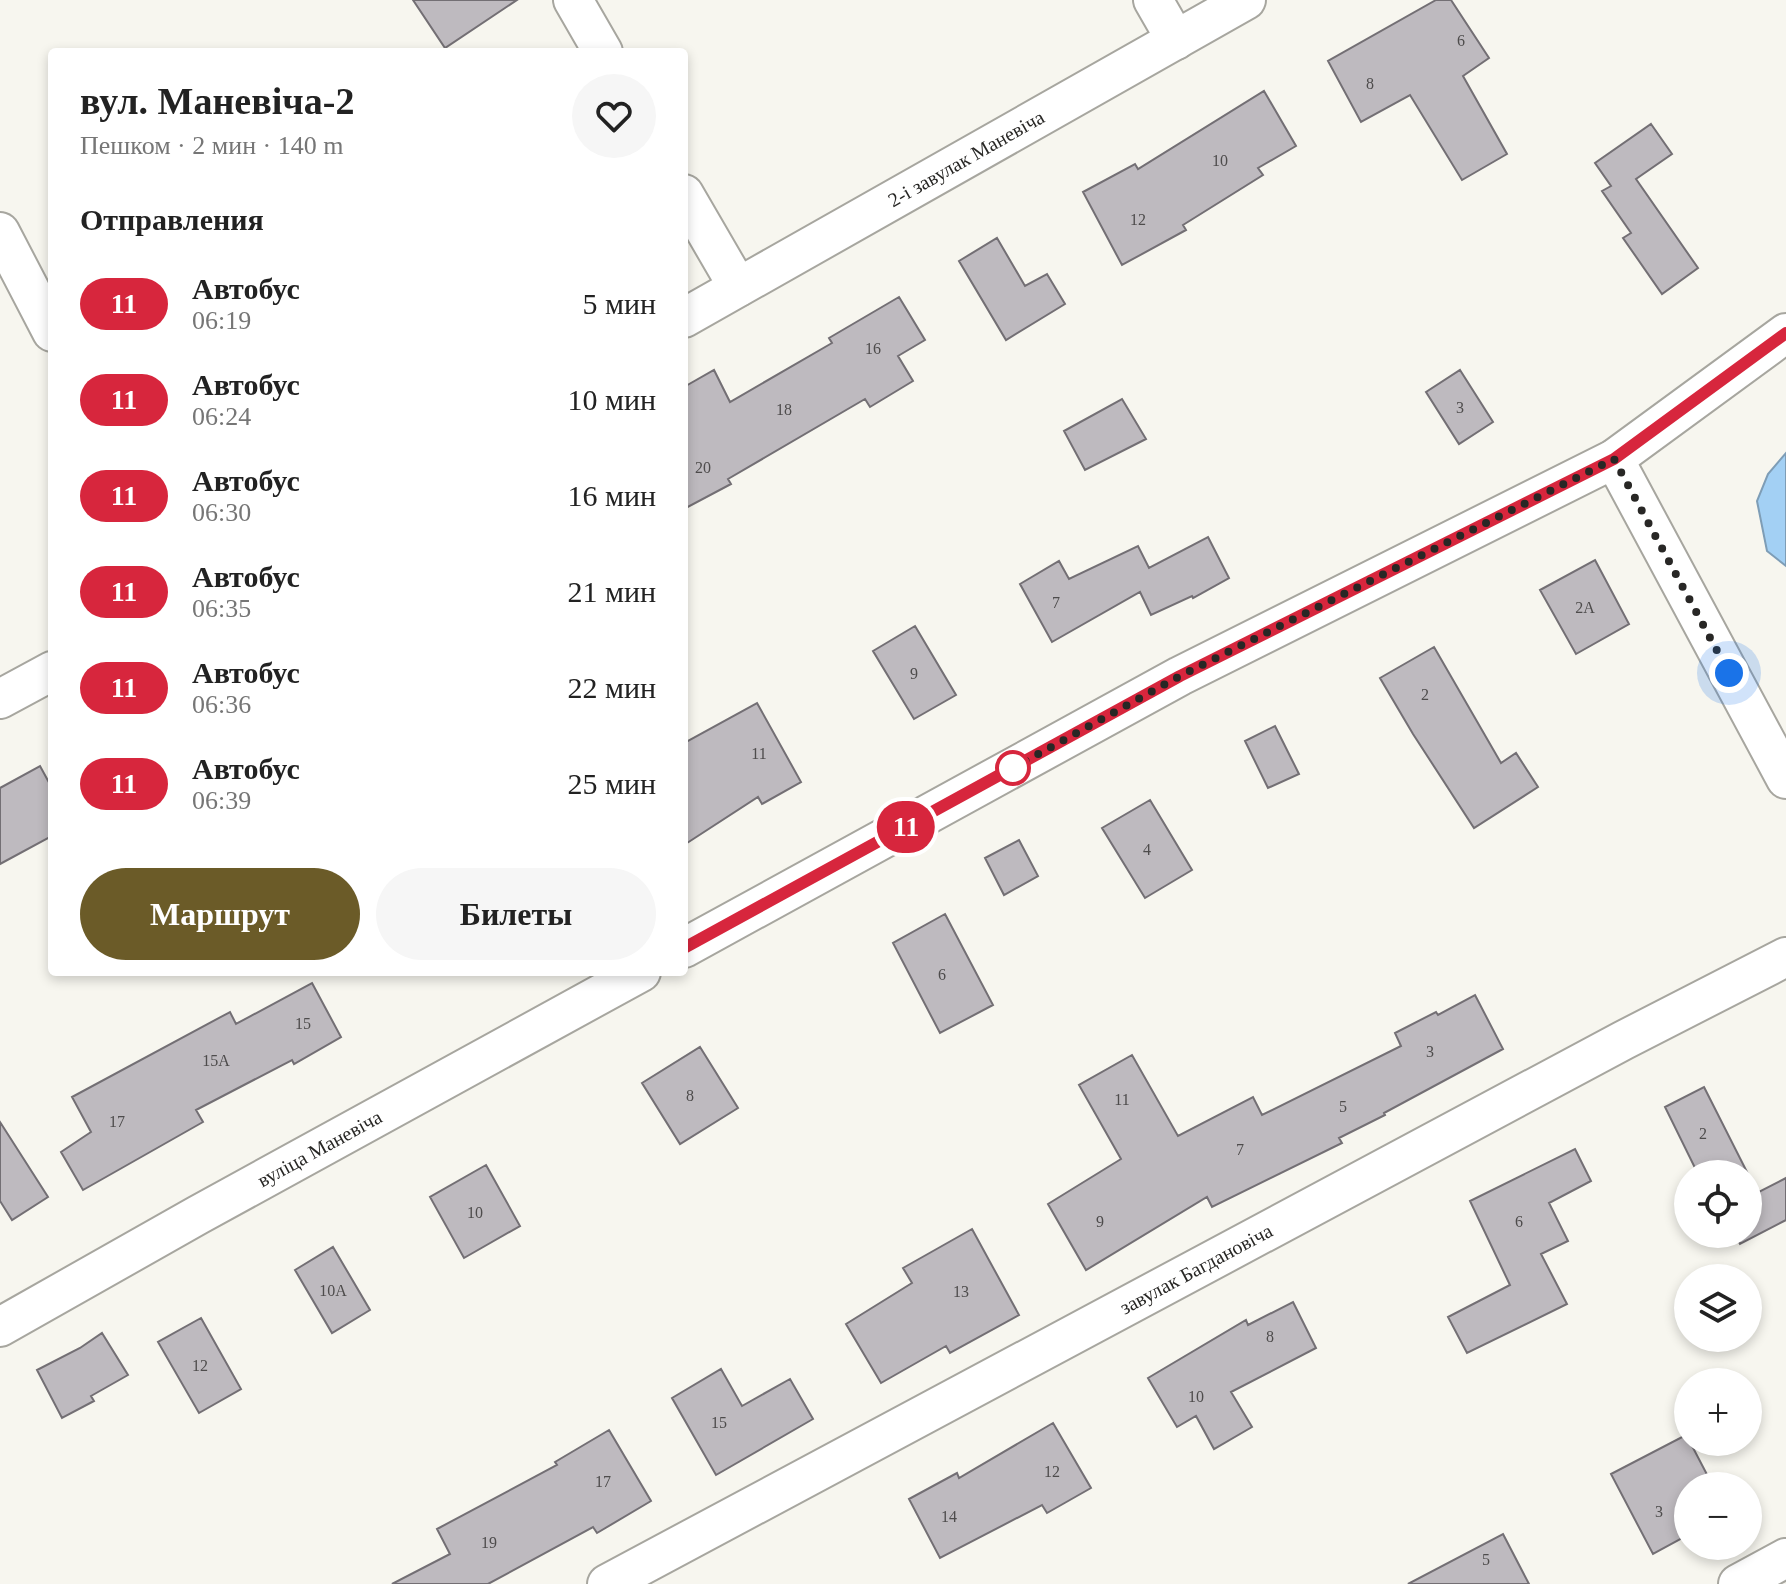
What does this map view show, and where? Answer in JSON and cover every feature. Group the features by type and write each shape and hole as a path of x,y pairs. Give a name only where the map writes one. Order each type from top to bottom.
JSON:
{"street":[{"path":"573,0 601,48"},
{"path":"1153,0 1176,40"},
{"name":"2-і завулак Маневіча","path":"688,316 1246,0"},
{"path":"688,201 738,287"},
{"path":"0,232 48,324"},
{"path":"688,946 1180,676 1614,459 1786,333"},
{"path":"1614,459 1786,779"},
{"path":"0,699 48,673"},
{"name":"завулак Багдановіча","path":"607,1584 1610,1047 1786,957"},
{"name":"вуліца Маневіча","path":"0,1327 634,976"},
{"path":"1738,1584 1786,1558"}],"water":[{"path":"1786,453 1786,566 1767,551 1757,501 1768,474"}],"building":[{"path":"413,0 517,0 445,48"},
{"path":"1436,0 1451,0 1489,58 1463,76 1507,154 1462,180 1410,95 1361,122 1328,61"},
{"path":"1264,91 1296,146 1258,168 1263,175 1183,225 1186,230 1122,265 1083,192 1135,164 1138,169"},
{"path":"1651,124 1672,154 1636,179 1698,268 1662,294 1623,238 1631,233 1602,191 1611,186 1595,163"},
{"path":"997,238 1025,286 1047,274 1065,304 1006,340 959,261"},
{"path":"899,297 925,340 898,356 913,381 870,407 865,399 728,479 731,484 688,507 688,385 714,370 730,402 832,343 829,338"},
{"path":"1460,370 1493,422 1459,444 1426,392"},
{"path":"1122,399 1146,439 1085,470 1064,431"},
{"path":"1208,537 1229,578 1193,598 1151,615 1140,592 1052,642 1020,584 1059,561 1069,579 1138,546 1149,568"},
{"path":"1595,560 1629,624 1576,654 1540,590"},
{"path":"915,626 956,695 914,719 873,651"},
{"path":"1434,647 1501,763 1516,753 1538,787 1474,828 1380,678"},
{"path":"757,703 801,782 762,804 758,797 688,842 688,741"},
{"path":"1275,726 1299,774 1268,788 1245,741"},
{"path":"40,766 48,781 48,838 0,864 0,788"},
{"path":"1150,800 1192,870 1145,898 1102,828"},
{"path":"1019,840 1038,876 1004,895 985,858"},
{"path":"945,914 993,1005 940,1033 893,943"},
{"path":"312,983 341,1037 294,1064 292,1060 196,1110 203,1122 83,1190 61,1152 91,1132 72,1097 230,1012 236,1024"},
{"path":"1475,995 1503,1049 1339,1138 1342,1143 1212,1207 1207,1197 1086,1270 1048,1204 1121,1159 1079,1085 1132,1055 1178,1136 1253,1097 1262,1115 1401,1046 1395,1033"},
{"path":"700,1047 738,1108 680,1144 642,1083"},
{"path":"1704,1087 1741,1160 1691,1160 1665,1107"},
{"path":"0,1122 48,1197 12,1220 0,1201"},
{"path":"1575,1149 1591,1181 1549,1203 1568,1241 1541,1254 1567,1304 1467,1353 1448,1317 1510,1285 1470,1201"},
{"path":"486,1165 520,1226 464,1258 430,1197"},
{"path":"1786,1178 1786,1220 1762,1233 1762,1190"},
{"path":"972,1229 1019,1315 950,1353 946,1346 881,1383 846,1324 912,1283 903,1268"},
{"path":"333,1247 370,1310 332,1333 295,1270"},
{"path":"1293,1302 1316,1348 1231,1392 1252,1427 1214,1449 1196,1416 1177,1427 1148,1378 1246,1320 1248,1325"},
{"path":"201,1318 241,1389 199,1413 158,1342"},
{"path":"102,1333 128,1375 91,1396 94,1401 62,1418 37,1370"},
{"path":"721,1369 742,1406 790,1379 813,1419 716,1475 672,1398"},
{"path":"1053,1423 1091,1488 1047,1513 1042,1505 940,1558 909,1499 957,1473 959,1478"},
{"path":"609,1430 651,1501 597,1533 593,1527 488,1584 392,1584 450,1554 437,1529 557,1465 555,1462"},
{"path":"1674,1441 1674,1456 1697,1456 1706,1472 1674,1472 1674,1543 1653,1554 1611,1474"},
{"path":"1503,1534 1529,1584 1408,1584"}],"bus line":[{"name":"11","path":"688,946 1180,676 1614,459 1786,333"}],"route":[{"path":"1013,768 1180,676 1614,459 1729,673"}]}
